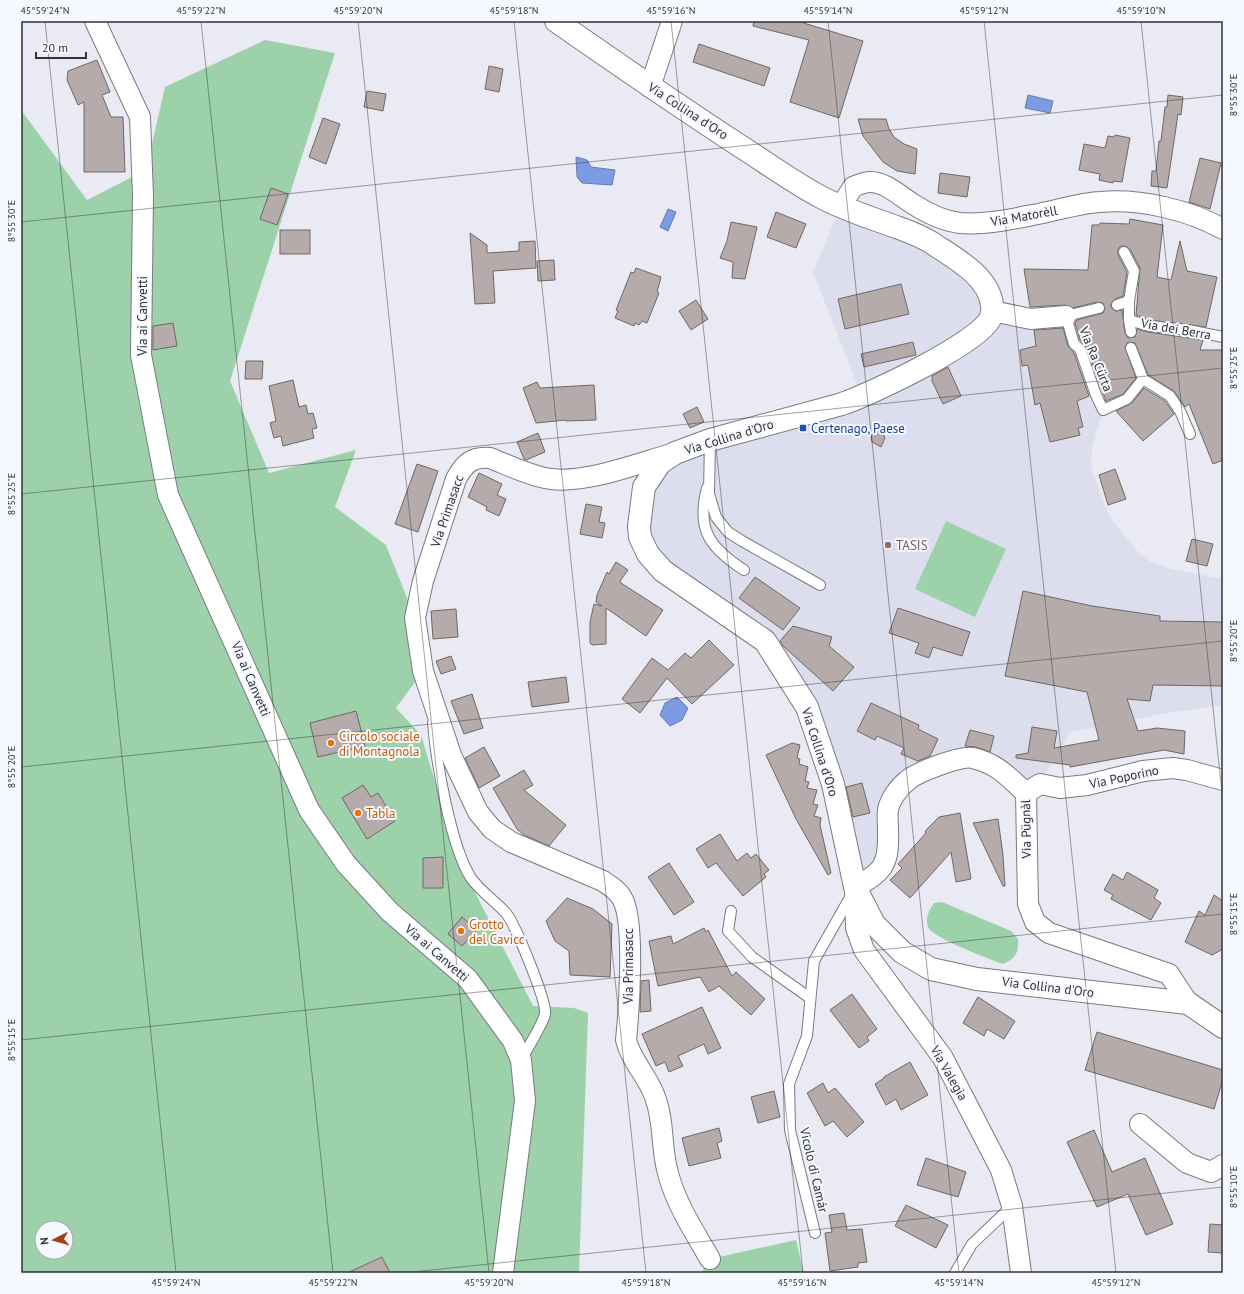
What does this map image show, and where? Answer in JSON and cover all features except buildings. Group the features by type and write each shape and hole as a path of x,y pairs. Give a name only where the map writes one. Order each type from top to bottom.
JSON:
{"street":[{"name":"Via ai Canvetti","path":"95,21 140,117 143,196 141,355 168,495 309,810 346,864 390,912 468,979 513,1041 521,1060 525,1101 503,1273"},
{"name":"Via Collina d'Oro","path":"556,21 650,87 807,189 841,206 925,238 954,258 976,276 985,286 990,297 992,311 987,323 964,342 863,397 710,440 675,453 660,463 644,487 639,526 640,537 648,554 663,571 765,641 807,707 833,784 856,887 874,924 902,952 932,969 977,979 1188,1004 1223,1027"},
{"path":"650,87 672,21"},
{"name":"Via Matorèll","path":"841,206 853,187 869,182 886,186 928,213 942,219 959,223 979,224 999,222 1099,202 1119,201 1158,206 1196,218 1223,229"},
{"path":"992,311 1031,319 1066,316"},
{"name":"Via Primasacc","path":"675,453 590,477 569,479 546,478 490,458 481,457 471,460 462,468 456,479 423,581 415,618 423,671 432,701 451,755 478,812 492,828 510,842 603,881 614,889 623,899 630,931 626,1040 629,1051 655,1095 660,1113 667,1168 672,1185 710,1259"},
{"name":"Via Pügnàl","path":"856,887 869,880 881,870 888,856 888,810 896,793 908,780 943,763 972,757 996,766 1026,793 1028,904 1035,922 1049,933 1169,974 1188,1004"},
{"name":"Via Poporino","path":"1026,793 1040,784 1060,788 1088,785 1156,769 1187,770 1223,780"},
{"name":"Via Valegia","path":"856,887 856,928 864,950 943,1058 1001,1170 1012,1206 1022,1273"},
{"path":"1140,1124 1188,1162 1211,1172 1223,1165"}],"lane":[{"path":"1124,252 1134,271 1129,301"},
{"name":"Via dei Berra","path":"1117,305 1129,301 1129,320 1131,332"},
{"path":"1066,316 1099,308"},
{"name":"Via Ra Cürta","path":"1066,316 1074,344 1080,349 1096,395 1103,410 1127,399 1133,394 1143,379"},
{"name":"Via dei Berra","path":"1129,320 1150,326 1188,330 1223,337"},
{"name":"Via dei Berra","path":"1131,348 1143,379"},
{"path":"1143,379 1170,396 1190,434"},
{"path":"710,440 709,494 716,516 728,532 742,542 820,585"},
{"path":"710,478 703,503 704,522 710,541 724,557 744,570"},
{"name":"Via Primasacc","path":"432,701 434,738 445,799 459,852 472,879 507,914 526,954 544,1004 545,1014 521,1060"},
{"name":"Vicolo di Camár","path":"816,1233 790,1130 789,1084 807,1036 814,961 856,887"},
{"path":"731,911 728,931 752,957 810,998"},
{"path":"955,1273 972,1244 1012,1206"}],"shaded area":[{"name":"TASIS","path":"841,206 925,238 992,304 1066,316 1103,410 1092,449 1091,467 1104,504 1112,520 1139,553 1149,561 1171,569 1223,579 1223,705 1168,713 1070,732 1040,784 1026,793 972,757 896,793 888,855 855,887 833,784 765,641 648,554 644,487 660,463 862,397 813,272"}],"green space":[{"path":"265,40 335,53 230,381 269,473 356,450 335,507 386,545 415,618 423,671 396,708 421,735 459,861 533,1006 574,1008 588,1013 579,1273 21,1273 21,110 87,200 146,170 165,87"},
{"path":"946,521 1006,549 975,617 915,589"},
{"path":"942,902 1011,931 1018,939 1018,948 1014,957 1003,964 962,948 932,932 927,923 928,914 934,903"},
{"path":"796,1240 804,1273 701,1273 710,1259"}],"water":[{"path":"1028,95 1053,101 1050,113 1025,108"},
{"path":"576,157 587,160 591,167 615,170 612,185 582,183 577,177"},
{"path":"668,209 676,212 668,231 660,227"},
{"path":"677,697 688,708 682,720 670,726 660,715 665,703"}],"place":[{"name":"Certenago, Paese","path":"803,428"},
{"name":"TASIS","path":"888,545"},
{"name":"Circolo sociale di Montagnola","path":"331,743"},
{"name":"Tabla","path":"358,813"},
{"name":"Grotto del Cavicc","path":"461,931"}]}
